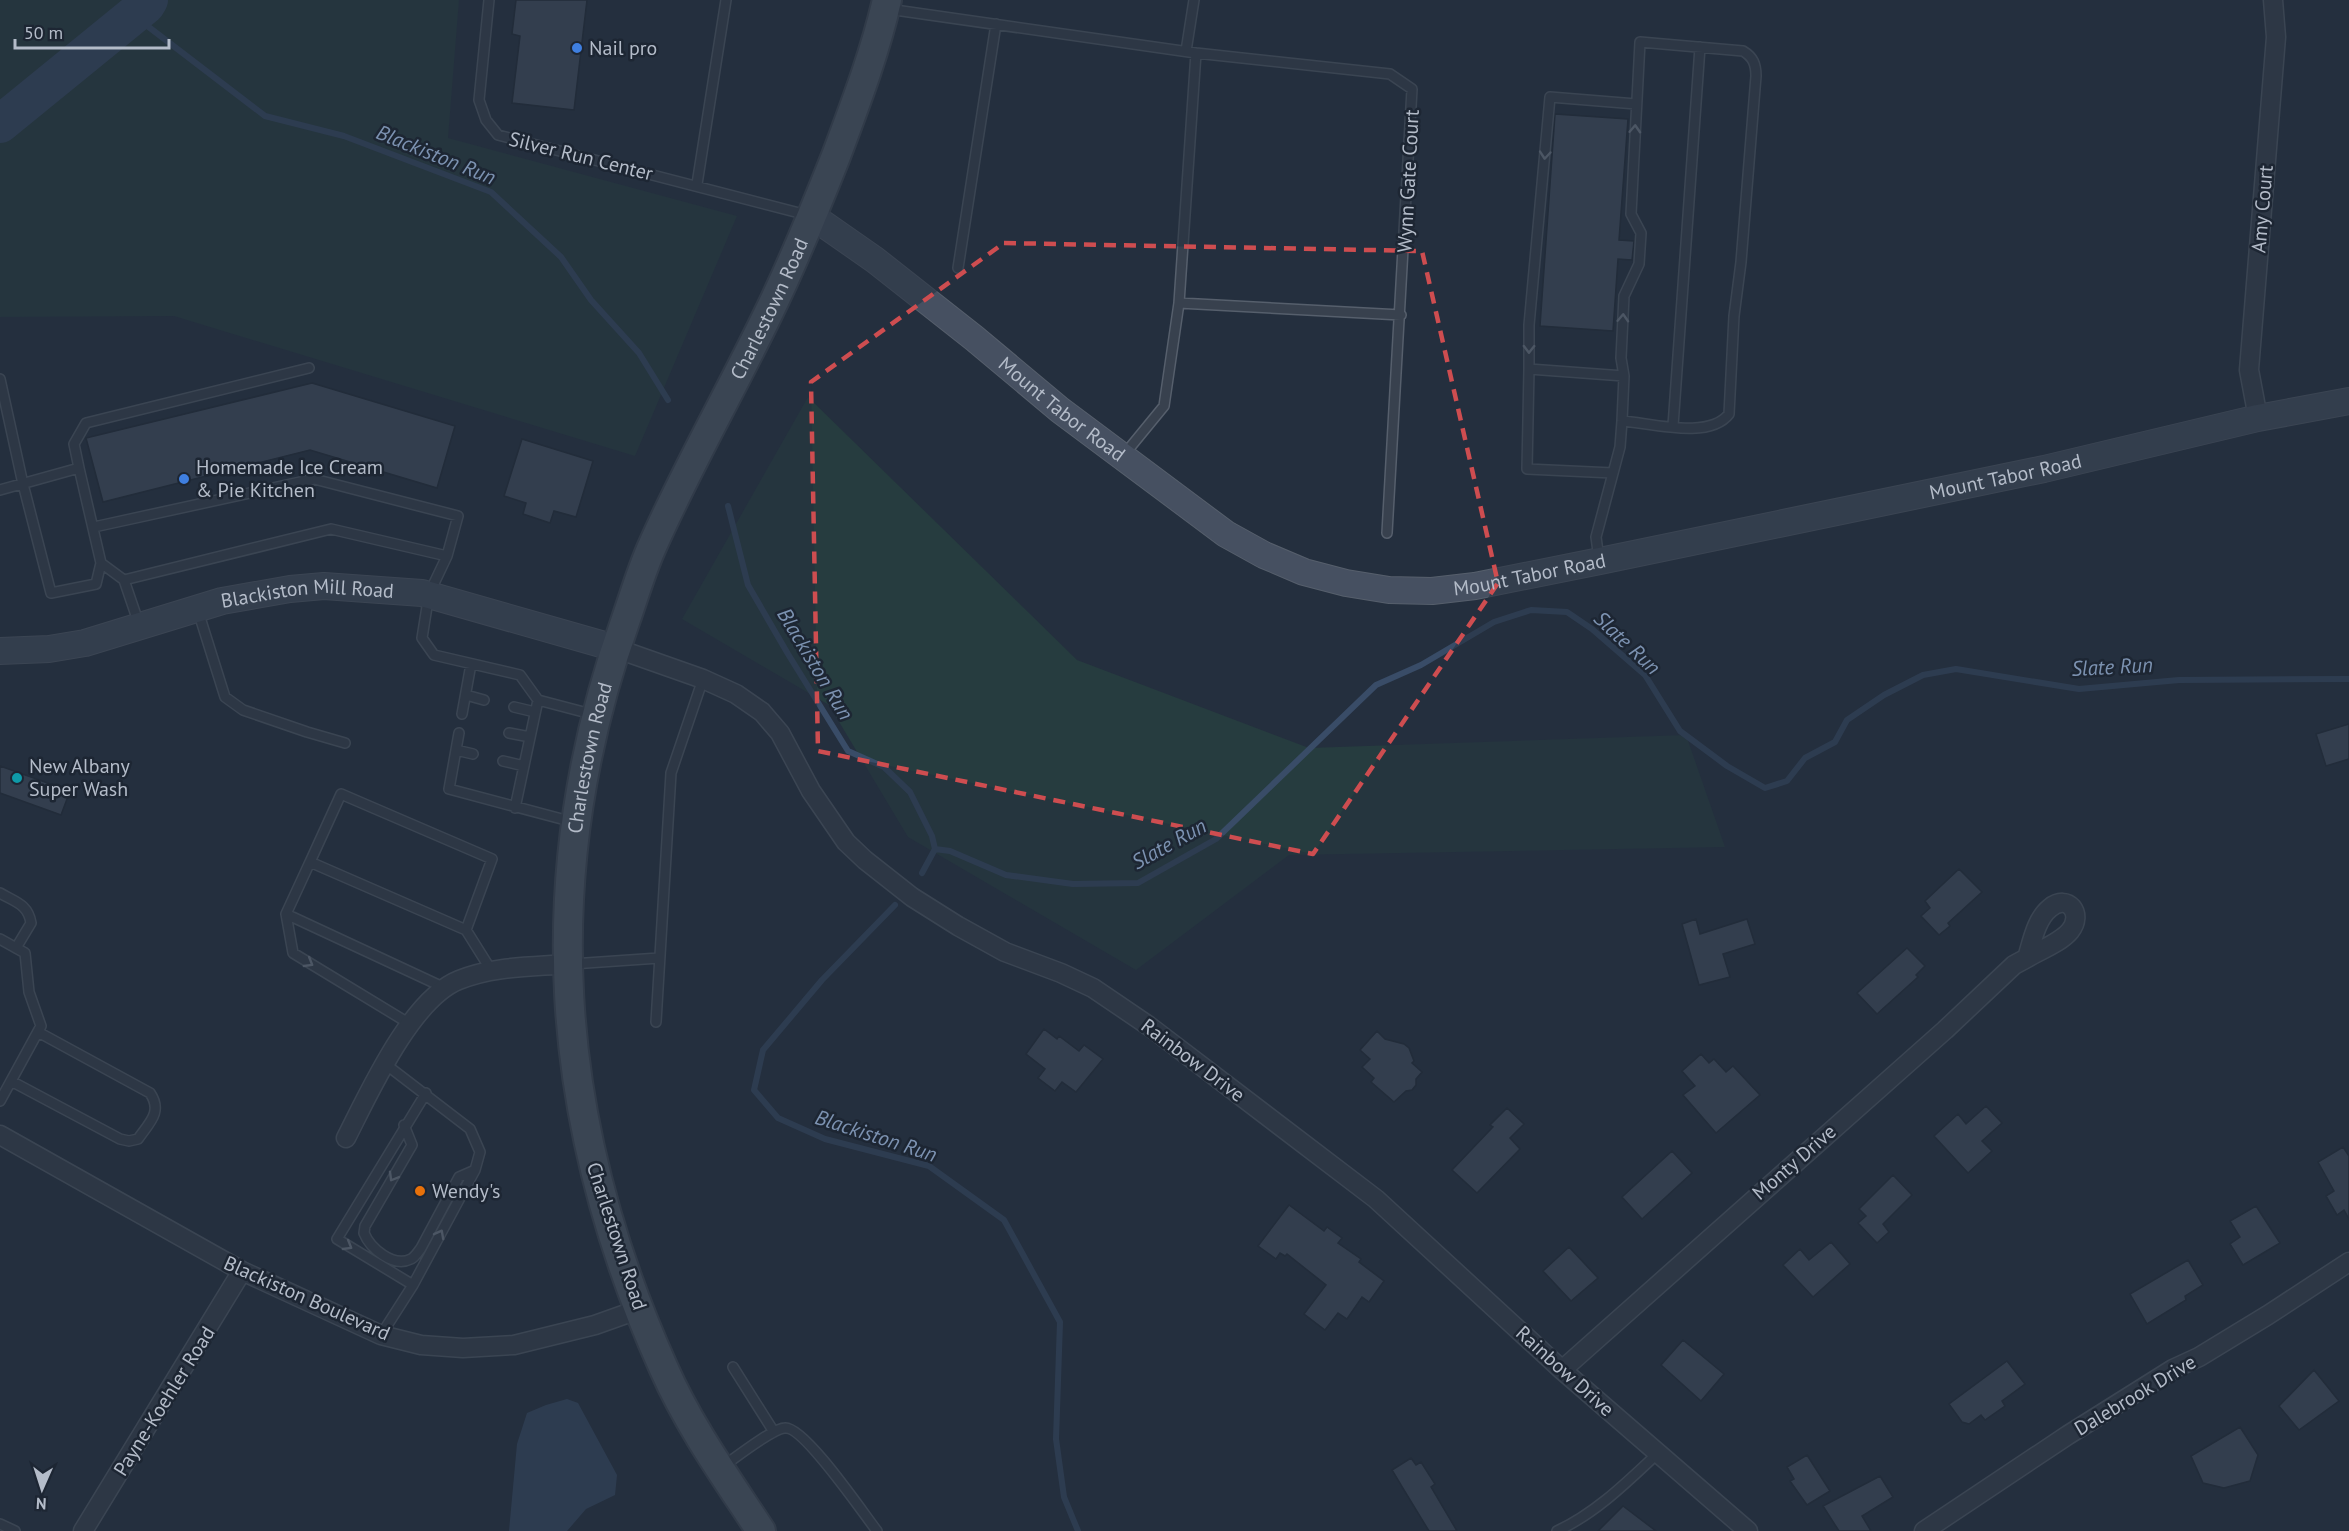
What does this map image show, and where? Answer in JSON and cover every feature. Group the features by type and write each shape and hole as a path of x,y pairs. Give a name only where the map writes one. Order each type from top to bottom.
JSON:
{"main road":[{"name":"Charlestown Road","path":"761,1531 720,1469 665,1371 639,1309 596,1178 582,1112 573,1048 568,964 568,896 575,823 595,715 615,648 648,555 670,507 769,314 812,216 859,94 886,5"}],"street":[{"name":"Amy Court","path":"2258,418 2249,370 2276,37 2274,0"},
{"name":"Mount Tabor Road","path":"812,216 875,260 1121,458 1226,534 1254,550 1304,572 1346,584 1389,590 1432,591 1475,586 2044,469 2258,418 2349,401"},
{"name":"Blackiston Mill Road","path":"0,651 49,649 82,644 197,609 256,594 324,586 390,589 429,594 615,648"},
{"name":"Rainbow Drive","path":"615,648 703,679 736,694 762,712 780,733 811,791 846,842 865,860 912,897 958,926 1005,952 1093,988 1149,1026 1376,1199 1562,1370 1748,1531"},
{"name":"Monty Drive","path":"1562,1370 1945,1030 2014,965 2027,958"},
{"path":"346,1138 384,1063 410,1024 445,988 459,980 491,970 568,964"},
{"name":"Blackiston Boulevard","path":"0,1135 242,1271 381,1335 421,1345 464,1348 514,1345 595,1325 639,1309"},
{"name":"Dalebrook Drive","path":"1924,1531 2068,1435 2173,1369 2199,1357 2268,1315 2349,1262"},
{"name":"Payne-Koehler Road","path":"83,1531 242,1271"}],"lane":[{"name":"Silver Run Center","path":"489,0 479,100 486,120 498,135 697,184 812,216"},
{"path":"697,184 726,0"},
{"path":"1121,458 1164,406 1179,303 1194,0"},
{"name":"Wynn Gate Court","path":"886,5 996,24 1191,52 1390,74 1412,89 1387,534"},
{"path":"958,268 996,24"},
{"path":"1600,561 1596,537 1620,447 1624,376 1621,358 1624,296 1639,264 1641,233 1631,214 1640,42 1743,51 1750,55 1756,76 1741,262 1734,316 1730,408 1726,418 1709,427 1691,428 1622,421"},
{"path":"1673,426 1700,47"},
{"path":"1613,473 1527,469 1529,325 1550,97 1636,104"},
{"path":"1179,303 1401,315"},
{"path":"0,379 23,484 51,593 96,584 101,563 74,444 86,423 309,368"},
{"path":"1529,369 1624,376"},
{"path":"0,490 79,468"},
{"path":"94,527 314,479 458,516 447,556 429,594 422,638 434,655 520,675 538,700 595,715"},
{"path":"124,580 331,529 447,556"},
{"path":"101,563 124,580 140,627"},
{"path":"197,609 225,697 243,710 345,743"},
{"path":"462,714 471,664"},
{"path":"656,1022 671,773 703,679"},
{"path":"466,696 484,700"},
{"path":"515,808 538,700"},
{"path":"514,707 535,712"},
{"path":"459,733 449,789 575,823"},
{"path":"509,733 530,737"},
{"path":"456,750 473,754"},
{"path":"503,761 524,766"},
{"path":"410,1024 293,953 286,914 341,794 492,860 466,930"},
{"path":"310,862 466,930 491,970"},
{"path":"0,893 23,906 29,913 31,923 16,948"},
{"path":"286,914 445,988"},
{"path":"0,939 25,953 29,992 41,1026 0,1101"},
{"path":"568,964 660,958"},
{"path":"11,1081 120,1139 129,1141 138,1139 155,1114 156,1107 150,1093 38,1032"},
{"path":"381,1335 413,1285 475,1170 480,1152 470,1129 384,1063"},
{"path":"413,1285 336,1239 404,1125 426,1093"},
{"path":"404,1125 412,1145 365,1226 364,1233 374,1249 391,1259 403,1261 413,1259 459,1177 475,1170"},
{"path":"733,1367 774,1432"},
{"path":"720,1469 774,1432 786,1427 808,1441 877,1531"},
{"path":"1557,1531 1581,1520 1658,1453"},
{"path":"0,1524 15,1531"}],"highlighted area":[{"path":"1004,243 1422,251 1498,583 1313,854 818,751 811,382"}],"green space":[{"path":"0,0 459,0 448,138 737,216 635,456 174,316 0,317"},
{"path":"808,397 1077,660 1309,748 1686,735 1725,847 1289,855 1136,970 908,837 829,705 682,619"}],"water":[{"path":"567,1399 578,1403 617,1475 615,1495 586,1509 567,1531 509,1531 517,1444 527,1413"}],"building":[{"path":"516,0 587,0 574,110 512,103 520,36 512,34"},
{"path":"1555,114 1628,119 1619,240 1634,241 1632,260 1618,259 1613,331 1540,326"},
{"path":"312,383 455,426 437,488 310,450 103,502 86,438"},
{"path":"522,439 593,461 576,517 554,511 550,523 523,514 526,503 504,496"},
{"path":"2349,724 2349,759 2326,766 2316,734"},
{"name":"New Albany Super Wash","path":"0,766 70,791 61,815 0,793"},
{"path":"1959,869 1982,892 1948,923 1950,926 1939,935 1921,916 1930,908 1925,901"},
{"path":"1696,919 1700,934 1747,919 1755,944 1723,954 1730,977 1699,985 1682,924"},
{"path":"1907,948 1925,966 1916,975 1918,977 1877,1014 1857,993"},
{"path":"1044,1029 1057,1039 1059,1036 1079,1051 1084,1045 1103,1059 1076,1092 1062,1082 1055,1091 1038,1078 1045,1069 1026,1054"},
{"path":"1377,1031 1385,1039 1404,1044 1409,1048 1414,1061 1412,1063 1422,1072 1416,1079 1416,1085 1412,1090 1406,1091 1394,1102 1371,1082 1374,1078 1362,1067 1370,1059 1360,1050"},
{"path":"1701,1054 1709,1063 1714,1059 1726,1072 1733,1066 1760,1095 1716,1133 1683,1095 1695,1086 1682,1071"},
{"path":"1986,1106 2002,1123 1982,1141 1992,1151 1968,1173 1934,1136 1958,1114 1966,1124"},
{"path":"1507,1108 1524,1124 1510,1138 1520,1149 1477,1193 1452,1170 1493,1127 1490,1125"},
{"path":"2343,1147 2349,1156 2349,1219 2344,1210 2337,1215 2326,1196 2334,1191 2318,1162"},
{"path":"1672,1151 1692,1173 1642,1219 1622,1197"},
{"path":"1893,1175 1912,1195 1883,1224 1889,1232 1877,1243 1858,1223 1866,1216 1859,1209"},
{"path":"1289,1205 1324,1231 1327,1227 1342,1238 1338,1243 1361,1259 1359,1262 1384,1281 1369,1302 1362,1297 1347,1319 1338,1313 1325,1330 1304,1314 1326,1285 1287,1254 1285,1256 1280,1253 1276,1259 1258,1246"},
{"path":"2256,1206 2280,1243 2243,1265 2230,1244 2240,1237 2230,1221"},
{"path":"1831,1242 1850,1264 1813,1297 1783,1265 1800,1249 1809,1260"},
{"path":"1569,1247 1598,1278 1571,1301 1543,1271"},
{"path":"2188,1260 2203,1285 2185,1296 2186,1300 2147,1324 2130,1294"},
{"path":"1683,1340 1724,1374 1701,1401 1661,1365"},
{"path":"2007,1361 2025,1384 2002,1401 2005,1406 1985,1420 1981,1415 1969,1424 1962,1422 1949,1404"},
{"path":"2314,1370 2339,1401 2299,1430 2279,1406"},
{"path":"2240,1427 2258,1455 2250,1481 2224,1488 2203,1483 2191,1456"},
{"path":"1807,1455 1830,1491 1807,1505 1790,1481 1794,1479 1787,1467"},
{"path":"1411,1458 1416,1465 1421,1462 1435,1484 1431,1487 1457,1531 1429,1531 1392,1470"},
{"path":"1880,1476 1893,1497 1862,1516 1871,1531 1839,1531 1823,1506"},
{"path":"1623,1506 1656,1531 1598,1531"}],"waterway":[{"path":"0,124 146,5 149,0"},
{"name":"Blackiston Run","path":"133,15 265,116 344,136 491,192 561,257 591,300 639,353 668,400"},
{"name":"Blackiston Run","path":"728,506 748,585 848,751 884,767 910,792 932,836 935,849 922,873"},
{"name":"Slate Run","path":"935,849 950,851 1006,875 1073,884 1138,883 1216,839 1376,685 1421,665 1494,622 1531,610 1567,612 1592,629 1645,675 1680,731 1727,766 1765,788 1787,781 1805,758 1835,742 1847,720 1884,695 1923,675 1956,669 2079,689 2179,680 2349,679"},
{"name":"Blackiston Run","path":"895,905 822,980 763,1050 754,1090 778,1118 825,1139 929,1166 1004,1220 1060,1322 1056,1439 1064,1497 1078,1531"}],"place":[{"name":"Nail pro","path":"577,48"},
{"name":"Homemade Ice Cream & Pie Kitchen","path":"184,479"},
{"name":"New Albany Super Wash","path":"17,778"},
{"name":"Wendy's","path":"420,1191"}]}
